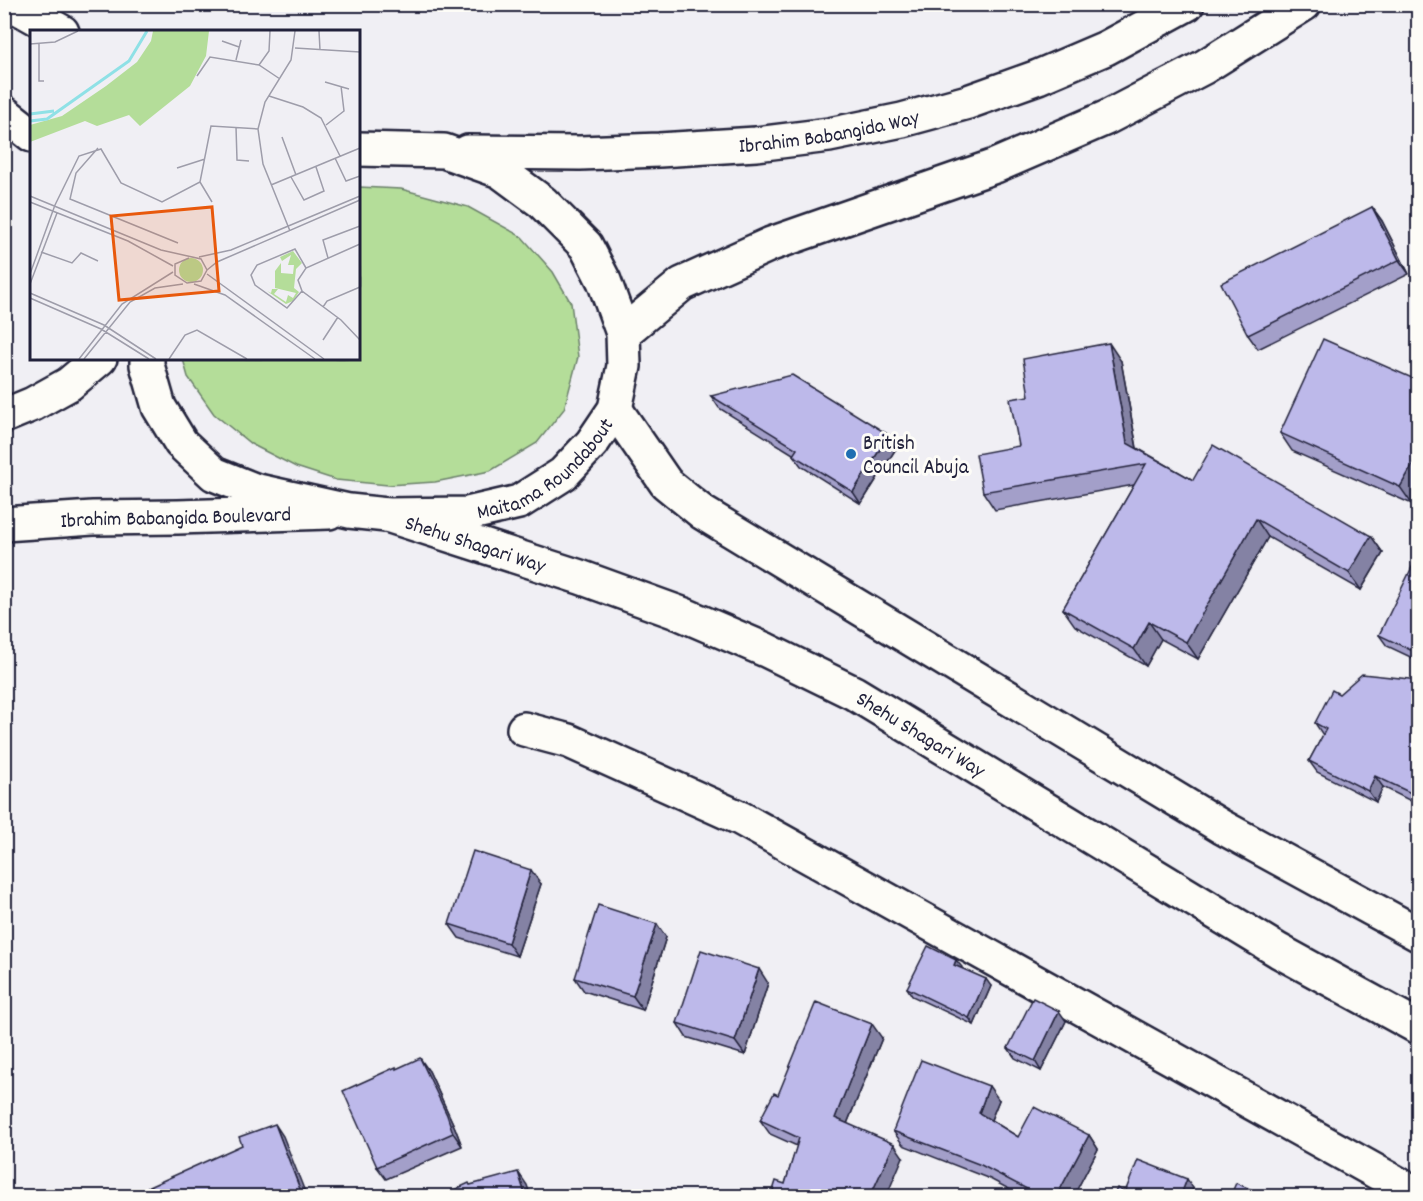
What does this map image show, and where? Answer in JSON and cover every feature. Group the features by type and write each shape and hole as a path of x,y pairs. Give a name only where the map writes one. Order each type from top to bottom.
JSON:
{"main road":[{"path":"12,4 58,30"},
{"name":"Ibrahim Babangida Way","path":"444,152 602,153 756,144 829,135 902,120 968,102 1038,77 1106,48 1187,4"},
{"path":"623,333 682,284 771,244 995,166 1106,118 1204,67 1304,4"},
{"path":"4,113 30,133"},
{"name":"Maitama Roundabout","path":"147,360 159,406 181,443 214,474 254,490 349,511 387,515 467,514 519,502 564,474 592,443 615,409 624,366 623,333 604,281 585,246 542,201 500,171 444,152 362,147"},
{"path":"4,416 33,404 69,384 98,360"},
{"path":"615,409 666,483 703,513 1222,827 1419,934"},
{"name":"Ibrahim Babangida Boulevard","path":"4,524 93,518 349,511"},
{"name":"Shehu Shagari Way","path":"387,515 580,577 682,614 854,693 1279,951 1419,1027"},
{"path":"524,729 570,741 740,818 1419,1195"}],"green space":[{"path":"360,187 401,189 468,207 522,237 553,272 571,303 578,357 564,409 537,443 490,471 435,482 388,485 336,480 296,467 251,444 214,414 188,377 183,360 360,360"}],"building":[{"path":"1372,207 1399,260 1248,335 1221,283"},
{"path":"1323,339 1419,381 1419,454 1400,487 1280,433"},
{"path":"1109,343 1127,443 1193,480 1213,445 1371,536 1349,573 1256,519 1186,642 1149,622 1134,649 1063,609 1146,464 983,492 976,454 1019,446 1010,399 1029,396 1023,359"},
{"path":"792,375 889,435 853,492 793,455 797,449 711,396"},
{"path":"1414,563 1419,566 1419,654 1379,635"},
{"path":"1362,674 1419,680 1419,780 1411,793 1375,776 1368,791 1309,761 1326,729 1315,723 1332,690 1339,694"},
{"path":"473,851 531,870 508,943 449,924"},
{"path":"598,905 657,924 633,996 575,978"},
{"path":"928,946 956,960 954,965 986,979 969,1018 907,988"},
{"path":"701,950 759,969 735,1041 677,1023"},
{"path":"1033,998 1059,1011 1035,1061 1008,1048"},
{"path":"816,1002 872,1024 835,1118 894,1144 873,1190 889,1197 771,1197 776,1181 785,1184 799,1138 760,1120 774,1093 778,1095"},
{"path":"420,1058 453,1133 377,1167 343,1091"},
{"path":"921,1060 989,1086 979,1113 1018,1137 1034,1107 1089,1135 1056,1197 1042,1197 981,1165 893,1131"},
{"path":"275,1124 303,1197 142,1197 140,1191 242,1145 239,1137"},
{"path":"1138,1160 1187,1179 1180,1197 1113,1197 1117,1188 1125,1192"},
{"path":"518,1172 526,1197 439,1197 469,1183 470,1185"},
{"path":"1236,1183 1268,1197 1230,1197"}],"place":[{"name":"British Council Abuja","path":"851,454"}]}
